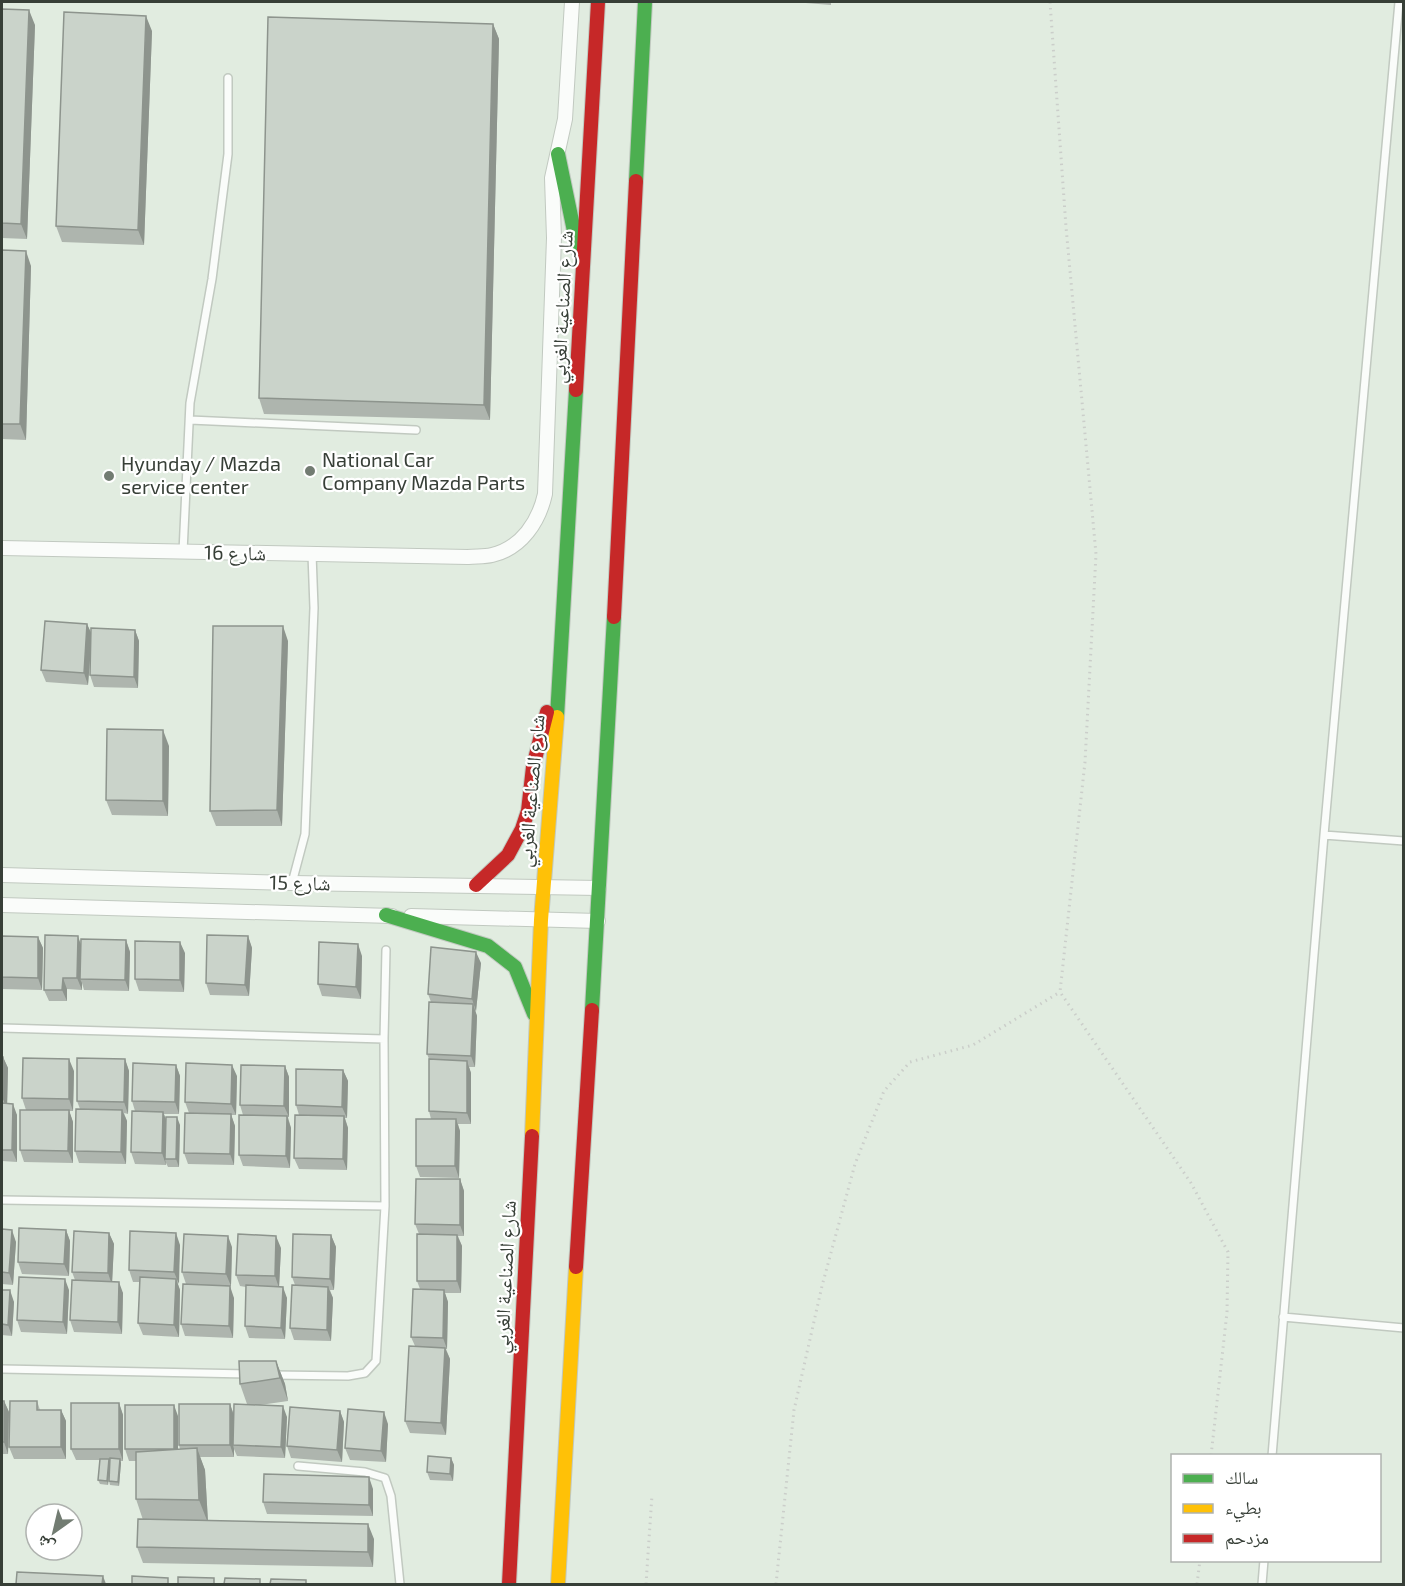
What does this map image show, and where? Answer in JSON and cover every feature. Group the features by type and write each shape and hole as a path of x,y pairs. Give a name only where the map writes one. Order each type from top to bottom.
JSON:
{"main road":[{"name":"شارع الصناعية الغربي","path":"509,1584 538,1023 540,920 560,674 598,2"},
{"path":"558,1584 598,921 645,2"},
{"path":"558,154 583,269"},
{"path":"476,885 508,855 522,829 528,811 533,767 560,674"},
{"path":"386,915 472,940 502,955 515,967 538,1023"}],"street":[{"name":"شارع الصناعية الغربي","path":"468,557 492,555 508,549 532,527 541,511 545,494 554,250 552,178 565,119 571,3"},
{"name":"شارع 16","path":"2,548 468,557"},
{"name":"شارع 15","path":"2,875 599,888"},
{"name":"شارع 15","path":"2,905 598,921"}],"lane":[{"path":"1272,1454 1324,835 1399,2"},
{"path":"183,552 190,403 212,279 228,154 228,78"},
{"path":"190,420 416,430"},
{"path":"292,883 305,834 314,608 312,554"},
{"path":"1324,835 1404,841"},
{"path":"264,1375 348,1376 365,1373 376,1361 385,1206 386,950"},
{"path":"2,1028 384,1039"},
{"path":"2,1200 385,1206"},
{"path":"1283,1317 1404,1328"},
{"path":"2,1369 252,1374"},
{"path":"298,1466 365,1472 385,1478 391,1496 400,1584"},
{"path":"1262,1584 1264,1562"}],"path":[{"path":"1050,2 1066,227 1096,554 1085,762 1060,992 1191,1183 1228,1252 1227,1312 1211,1454"},
{"path":"776,1584 794,1410 822,1286 855,1164 884,1091 910,1062 973,1045 1060,992"},
{"path":"646,1584 652,1495"},
{"path":"1197,1584 1200,1562"}],"building":[{"path":"2,9 29,10 21,224 2,223"},
{"path":"64,12 146,16 138,230 56,226"},
{"path":"268,17 493,24 484,405 259,398"},
{"path":"2,250 26,251 20,424 2,424"},
{"path":"45,621 87,624 84,673 41,670"},
{"path":"213,626 283,626 277,810 210,811"},
{"path":"91,628 135,630 134,677 90,675"},
{"path":"107,729 163,730 163,801 106,800"},
{"path":"45,935 78,936 77,978 63,978 62,990 44,990"},
{"path":"207,935 248,936 245,985 206,983"},
{"path":"2,936 38,937 38,978 2,977"},
{"path":"81,939 126,940 125,980 80,979"},
{"path":"135,941 180,942 180,980 135,979"},
{"path":"319,942 358,944 356,987 318,984"},
{"path":"431,947 476,952 472,999 428,994"},
{"path":"429,1002 473,1004 471,1056 427,1054"},
{"path":"3,1057 3,1099 2,1099"},
{"path":"23,1058 69,1059 69,1099 22,1098"},
{"path":"77,1058 125,1059 124,1102 77,1101"},
{"path":"429,1059 467,1061 467,1113 429,1111"},
{"path":"133,1063 176,1065 175,1102 132,1101"},
{"path":"186,1063 232,1065 231,1104 185,1102"},
{"path":"241,1065 285,1066 284,1106 240,1105"},
{"path":"296,1069 343,1070 342,1107 296,1105"},
{"path":"2,1103 13,1104 12,1150 2,1150"},
{"path":"76,1109 122,1110 121,1152 75,1151"},
{"path":"20,1110 69,1110 68,1151 20,1150"},
{"path":"132,1111 163,1112 162,1153 131,1152"},
{"path":"185,1113 231,1114 230,1154 184,1153"},
{"path":"239,1115 287,1116 286,1156 239,1155"},
{"path":"295,1115 344,1116 343,1159 294,1158"},
{"path":"166,1117 177,1117 176,1159 165,1159"},
{"path":"416,1119 456,1119 455,1166 416,1166"},
{"path":"416,1179 460,1179 460,1225 415,1224"},
{"path":"19,1228 66,1230 64,1264 18,1262"},
{"path":"2,1229 12,1230 9,1273 2,1272"},
{"path":"74,1231 109,1233 108,1273 72,1272"},
{"path":"130,1231 176,1233 174,1272 129,1270"},
{"path":"184,1234 228,1236 226,1274 182,1272"},
{"path":"238,1234 276,1236 275,1276 236,1275"},
{"path":"293,1234 331,1235 330,1279 292,1277"},
{"path":"417,1234 457,1235 457,1281 417,1281"},
{"path":"19,1277 65,1279 63,1322 17,1320"},
{"path":"140,1277 176,1279 174,1325 138,1323"},
{"path":"72,1280 119,1282 118,1322 70,1320"},
{"path":"183,1284 230,1286 229,1326 181,1324"},
{"path":"246,1285 283,1287 281,1328 245,1326"},
{"path":"292,1285 328,1287 327,1330 290,1328"},
{"path":"413,1289 444,1290 443,1338 411,1337"},
{"path":"2,1290 10,1290 8,1325 2,1324"},
{"path":"409,1346 445,1348 441,1423 405,1421"},
{"path":"239,1361 276,1361 280,1378 240,1384"},
{"path":"2,1401 4,1401 4,1442 2,1442"},
{"path":"10,1401 37,1401 37,1410 61,1410 61,1447 9,1447"},
{"path":"71,1403 119,1403 119,1449 71,1449"},
{"path":"179,1404 230,1404 230,1445 179,1445"},
{"path":"234,1404 283,1406 281,1447 233,1445"},
{"path":"125,1405 174,1405 174,1449 125,1449"},
{"path":"290,1407 340,1411 337,1450 287,1446"},
{"path":"348,1409 384,1412 381,1451 345,1448"},
{"path":"197,1448 199,1500 136,1499 136,1452"},
{"path":"428,1456 451,1458 450,1474 427,1472"},
{"path":"110,1458 120,1459 118,1482 109,1481"},
{"path":"100,1459 109,1459 107,1481 98,1480"},
{"path":"264,1474 369,1477 369,1505 263,1502"},
{"path":"138,1519 368,1524 368,1552 137,1547"},
{"path":"17,1572 103,1576 102,1584 16,1584"},
{"path":"132,1576 168,1578 168,1584 132,1584"},
{"path":"178,1577 214,1578 214,1584 178,1584"},
{"path":"225,1578 260,1579 260,1584 224,1584"},
{"path":"271,1579 306,1580 306,1584 270,1584"}],"traffic: fast":[{"path":"636,181 645,2"},
{"path":"558,154 578,250"},
{"path":"557,717 576,390"},
{"path":"592,1010 614,617"},
{"path":"386,915 488,946 515,967 534,1014"}],"traffic: slow":[{"path":"532,1136 541,920 557,717"},
{"path":"558,1584 576,1267"}],"traffic: jam":[{"path":"576,390 598,2"},
{"path":"614,617 636,181"},
{"path":"476,885 508,855 522,829 528,811 533,767 547,712"},
{"path":"576,1267 592,1010"},
{"path":"509,1584 532,1136"}],"place":[{"name":"National Car Company Mazda Parts","path":"310,471"},
{"name":"Hyunday / Mazda service center","path":"109,476"}]}
